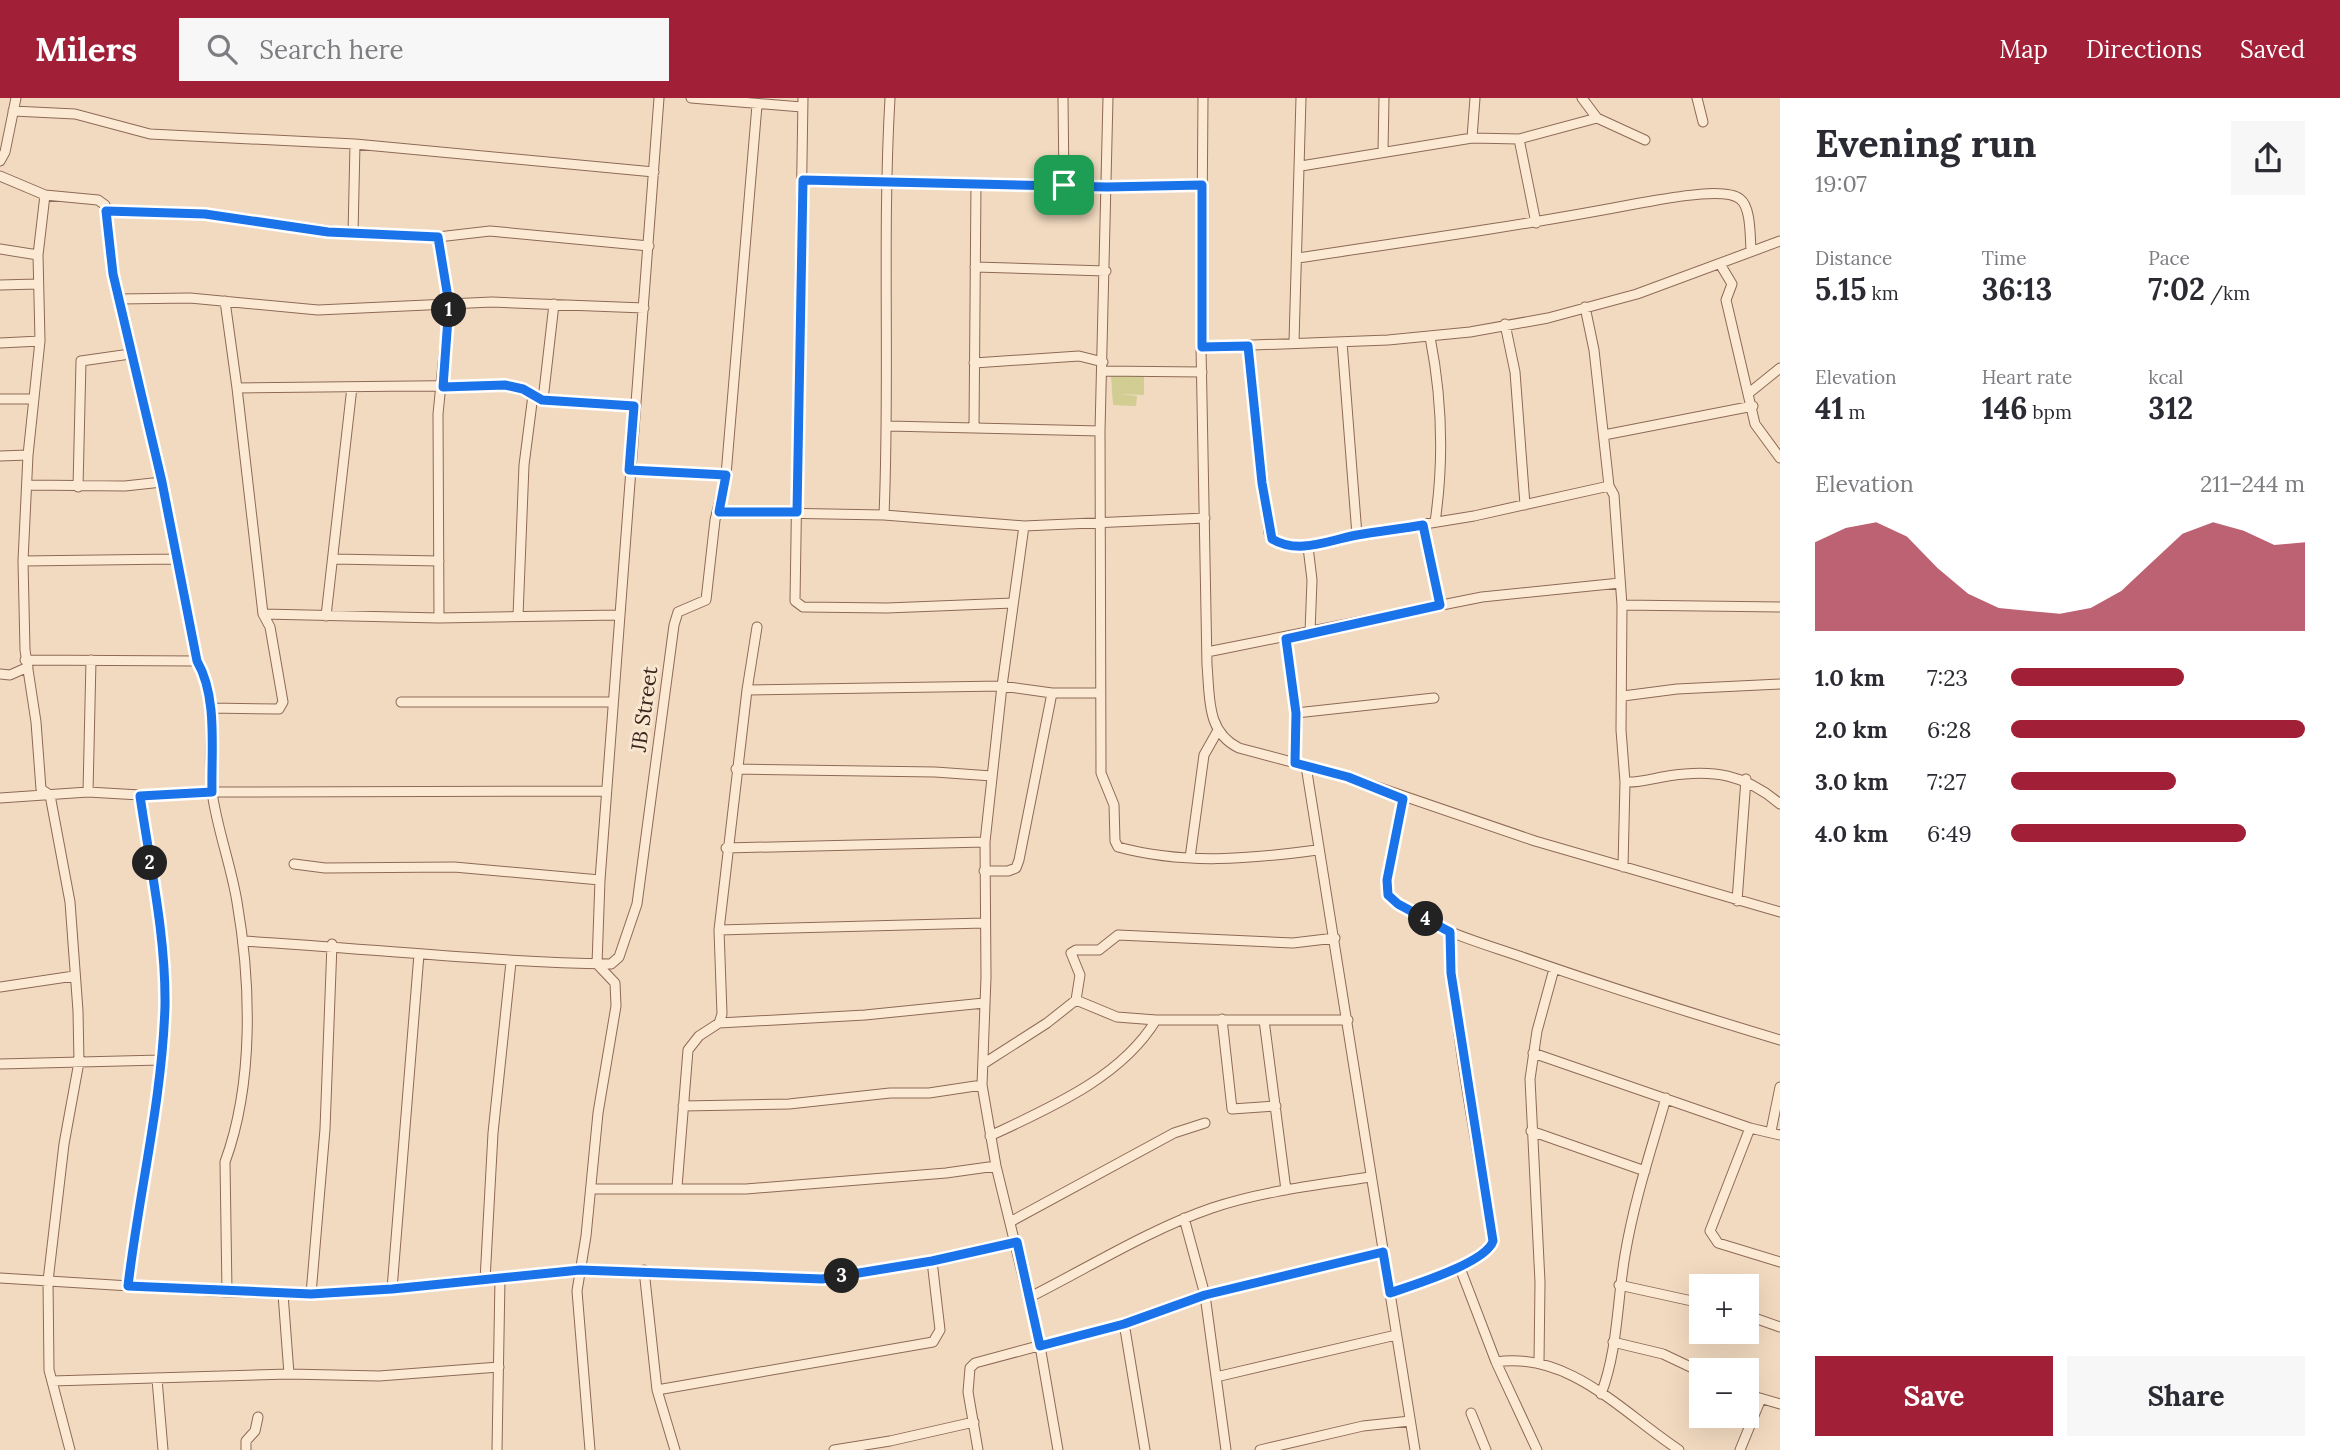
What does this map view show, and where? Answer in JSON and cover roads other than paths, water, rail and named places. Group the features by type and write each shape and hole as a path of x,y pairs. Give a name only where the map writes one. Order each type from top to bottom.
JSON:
{"street":[{"path":"0,161 5,152 16,98"},
{"path":"597,964 612,702 659,98"},
{"path":"691,98 757,104 802,103 795,601 803,607 887,608 1013,603"},
{"path":"884,515 888,426 885,183 890,98"},
{"path":"1063,98 1064,185"},
{"path":"1108,98 1106,271 1100,431 1100,693 1101,773 1116,814 1115,844 1159,857 1190,859 1259,858 1317,850"},
{"path":"1203,98 1202,372 1207,652 1212,714 1217,732 1226,742 1239,748 1348,777 1403,799 1780,912"},
{"path":"1294,342 1301,98"},
{"path":"1383,152 1384,98"},
{"path":"1472,138 1475,98"},
{"path":"1582,98 1597,118 1645,140"},
{"path":"1697,98 1703,122"},
{"name":"JB Street","path":"597,964 611,964 620,957 637,904 674,625 678,612 706,600 726,475 757,104"},
{"path":"13,111 75,114 150,134 355,144 654,172"},
{"path":"1301,166 1472,138 1519,139 1597,118"},
{"path":"1519,139 1536,223"},
{"path":"353,234 355,144"},
{"path":"0,176 45,195 98,200 106,211 108,245 130,354 162,482 197,661 205,674 210,708 212,792 243,940 247,1014 244,1072 232,1142 225,1161 228,1292"},
{"path":"803,180 1107,187 1202,185"},
{"path":"974,428 976,183"},
{"path":"45,195 37,284 40,341 28,455 23,561 27,664 41,789 50,795 70,902 79,1062 64,1144 48,1281 52,1381 69,1450"},
{"path":"1297,258 1536,223 1678,196 1727,195 1739,197 1746,205 1751,250"},
{"path":"106,211 205,214 353,234 438,237 490,231 649,246"},
{"path":"438,237 449,304 443,387 438,414 439,618"},
{"path":"1202,347 1430,337 1548,318 1637,294 1780,241"},
{"path":"0,249 38,255"},
{"path":"1720,264 1732,284 1727,300 1755,424 1780,458"},
{"path":"975,267 1106,271"},
{"path":"0,285 37,284"},
{"path":"119,299 225,301 318,310 449,304 554,304 644,308"},
{"path":"210,708 279,709 283,702 271,627 263,614 225,301"},
{"path":"542,400 554,304"},
{"path":"1585,307 1609,486 1614,495 1622,605 1621,730 1625,782 1623,867"},
{"path":"1505,324 1515,372 1526,488 1525,505"},
{"path":"1430,337 1438,374 1440,417 1439,494 1435,522"},
{"path":"0,343 40,341"},
{"path":"1342,342 1357,535"},
{"path":"1248,346 1269,533 1280,544 1308,547 1609,486"},
{"path":"78,487 81,361 130,354"},
{"path":"974,363 1079,356 1103,366 1202,372"},
{"path":"1749,393 1780,368"},
{"path":"237,388 505,385 523,389 542,400 634,406"},
{"path":"326,616 352,387"},
{"path":"519,616 524,465 533,395"},
{"path":"0,399 33,398"},
{"path":"1604,435 1753,407"},
{"path":"888,426 1100,431"},
{"path":"0,456 28,455"},
{"path":"629,470 726,475"},
{"path":"27,485 78,487 162,482"},
{"path":"719,512 884,515 1024,526 1205,518"},
{"path":"1423,525 1440,605"},
{"path":"1024,526 1002,685 985,842 982,1085 996,1166 1017,1242 1040,1346 1058,1450"},
{"path":"1308,547 1312,580 1310,632"},
{"path":"23,561 175,559"},
{"path":"333,559 439,561"},
{"path":"1207,652 1286,639 1482,597 1620,583"},
{"path":"1622,605 1780,607"},
{"path":"263,614 439,618 619,615"},
{"path":"719,1023 722,1014 719,930 726,848 757,627"},
{"path":"1286,639 1296,713 1295,763"},
{"path":"0,674 10,675 27,664 91,660 197,661"},
{"path":"89,792 91,660"},
{"path":"1622,696 1677,689 1780,684"},
{"path":"747,690 1002,685 1052,693 1100,693"},
{"path":"984,871 1008,872 1016,868 1052,693"},
{"path":"1296,713 1434,698"},
{"path":"401,702 612,702"},
{"path":"1190,859 1204,755 1217,732"},
{"path":"1306,766 1317,850 1335,938 1370,1177 1415,1450"},
{"path":"736,769 936,772 992,776"},
{"path":"1625,782 1685,773 1715,773 1746,779 1780,804"},
{"path":"1737,901 1746,779"},
{"path":"0,798 89,792 140,796 212,792 606,791"},
{"path":"128,1286 162,1060 163,959 140,796"},
{"path":"1403,799 1387,880 1388,895 1398,904 1450,932 1554,969 1780,1040"},
{"path":"726,848 985,842"},
{"path":"294,864 325,868 454,867 600,880"},
{"path":"719,930 984,923"},
{"path":"1390,1293 1460,1268 1491,1249 1493,1241 1470,1109 1451,973 1450,932"},
{"path":"983,1064 1047,1023 1076,1000 1080,975 1071,953 1076,950 1099,950 1118,935 1293,943 1335,938"},
{"path":"243,940 332,944 511,962 597,964 615,983 616,1006 598,1113 577,1290 590,1450"},
{"path":"311,1294 325,1129 332,944"},
{"path":"392,1289 419,954"},
{"path":"485,1280 492,1145 511,962"},
{"path":"1539,1362 1540,1282 1530,1079 1533,1053 1554,969"},
{"path":"0,987 74,976"},
{"path":"1076,1000 1117,1017 1156,1020 1348,1020"},
{"path":"677,1187 688,1050 699,1037 719,1023 865,1015 984,1003"},
{"path":"1222,1019 1232,1109 1276,1106"},
{"path":"990,1136 1080,1090 1131,1051 1156,1020"},
{"path":"1264,1020 1286,1190"},
{"path":"1533,1053 1750,1128 1775,1133 1780,1087"},
{"path":"0,1064 162,1060"},
{"path":"683,1107 789,1104 890,1093 929,1093 982,1085"},
{"path":"1601,1394 1607,1378 1619,1285 1633,1214 1666,1098"},
{"path":"1010,1222 1174,1133 1205,1123"},
{"path":"1750,1128 1710,1231 1718,1243 1780,1262"},
{"path":"1531,1131 1645,1171"},
{"path":"591,1189 746,1189 946,1173 996,1166"},
{"path":"1028,1298 1184,1219 1215,1207 1286,1190 1370,1177"},
{"path":"1184,1219 1205,1295 1226,1450"},
{"path":"0,1278 283,1294 392,1289 580,1270 645,1270 822,1279 932,1261 1017,1242"},
{"path":"978,1450 968,1391 970,1368 986,1359 1124,1324 1205,1295 1383,1252"},
{"path":"657,1390 933,1342 940,1329 932,1261"},
{"path":"1460,1268 1496,1362 1537,1450"},
{"path":"645,1270 657,1390 675,1450"},
{"path":"497,1450 499,1278"},
{"path":"1619,1285 1689,1300"},
{"path":"283,1294 289,1374"},
{"path":"1759,1320 1780,1327"},
{"path":"1124,1324 1145,1450"},
{"path":"1216,1377 1396,1335"},
{"path":"1613,1342 1663,1354 1689,1366"},
{"path":"1496,1362 1539,1362 1570,1374 1679,1450"},
{"path":"52,1381 289,1374 379,1376 499,1367"},
{"path":"157,1379 163,1450"},
{"path":"1740,1450 1760,1401 1780,1404"},
{"path":"1471,1413 1486,1450"},
{"path":"246,1450 246,1441 255,1431 258,1417"},
{"path":"1260,1450 1363,1426 1410,1421"},
{"path":"834,1450 890,1441 974,1422"}]}
